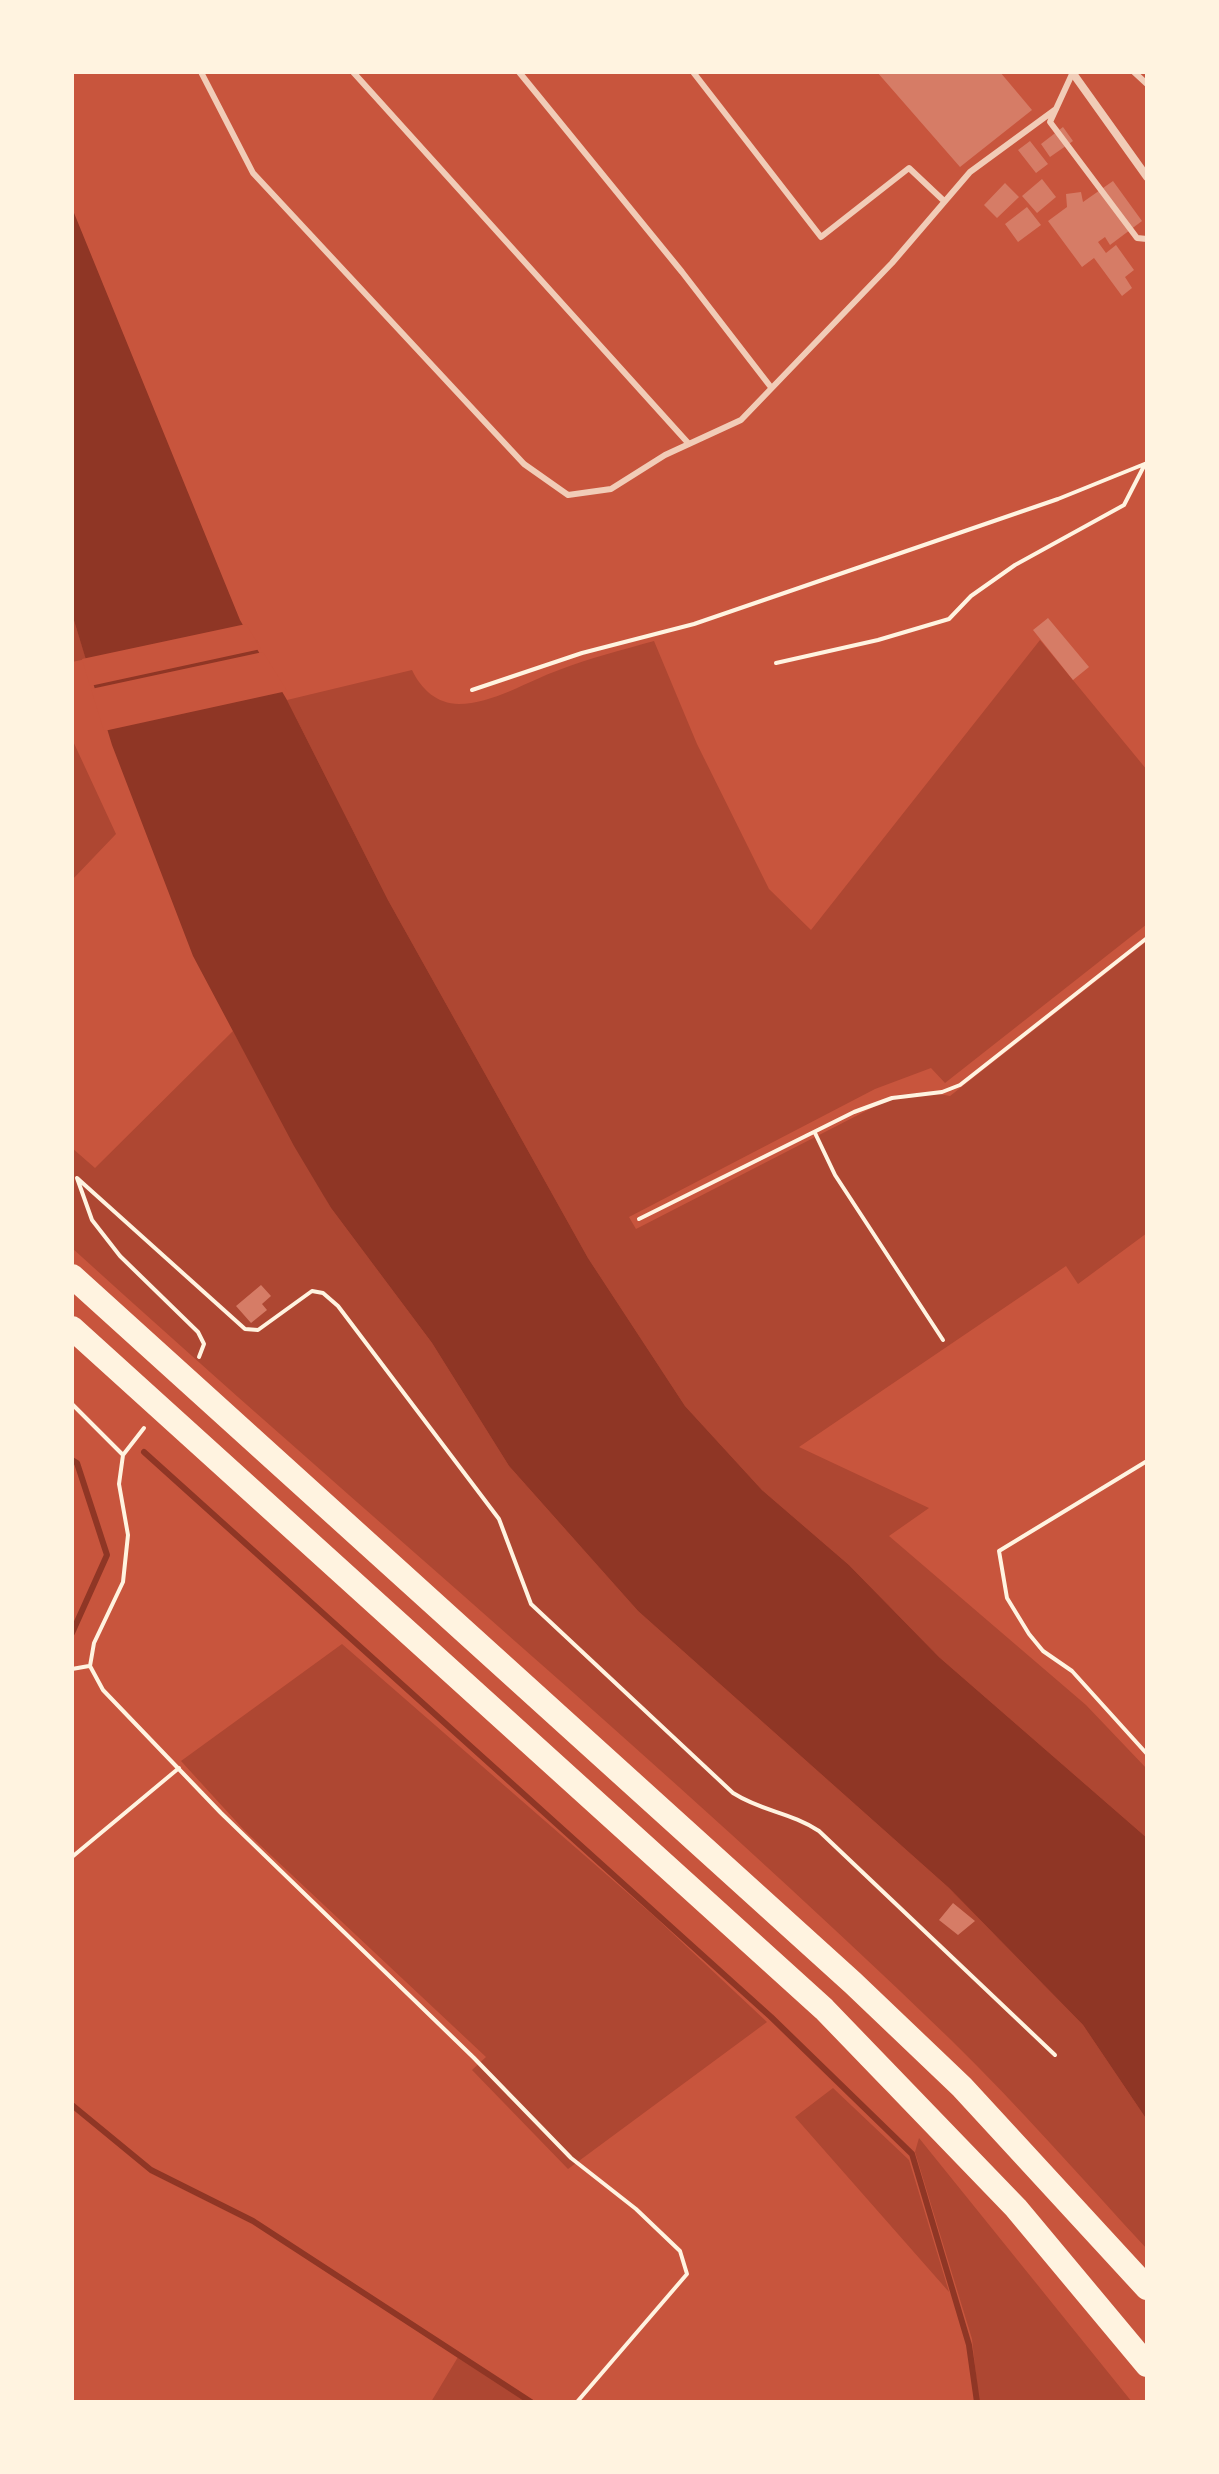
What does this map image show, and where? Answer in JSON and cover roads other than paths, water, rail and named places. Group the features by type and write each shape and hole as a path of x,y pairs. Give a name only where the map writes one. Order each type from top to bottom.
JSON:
{"highway":[{"path":"72,1276 853,1983 972,2098 1147,2288"},
{"path":"72,1328 824,2009 949,2134 1016,2208 1147,2365"}],"street":[{"path":"1072,72 1147,177"}],"lane":[{"path":"201,72 253,173 524,464 568,495 611,489 689,444 741,420 770,386 892,263 970,172 1056,109"},
{"path":"353,72 689,444"},
{"path":"519,72 682,272 770,386"},
{"path":"693,72 821,237 909,168 944,201"},
{"path":"1072,72 1050,122 1137,238 1147,239"},
{"path":"1134,72 1147,84"}],"waterway":[{"path":"144,1452 771,2017 912,2154 969,2345 977,2402"},
{"path":"72,1460 77,1463 107,1555 72,1633"},
{"path":"72,2105 151,2170 253,2221 531,2402"}]}
